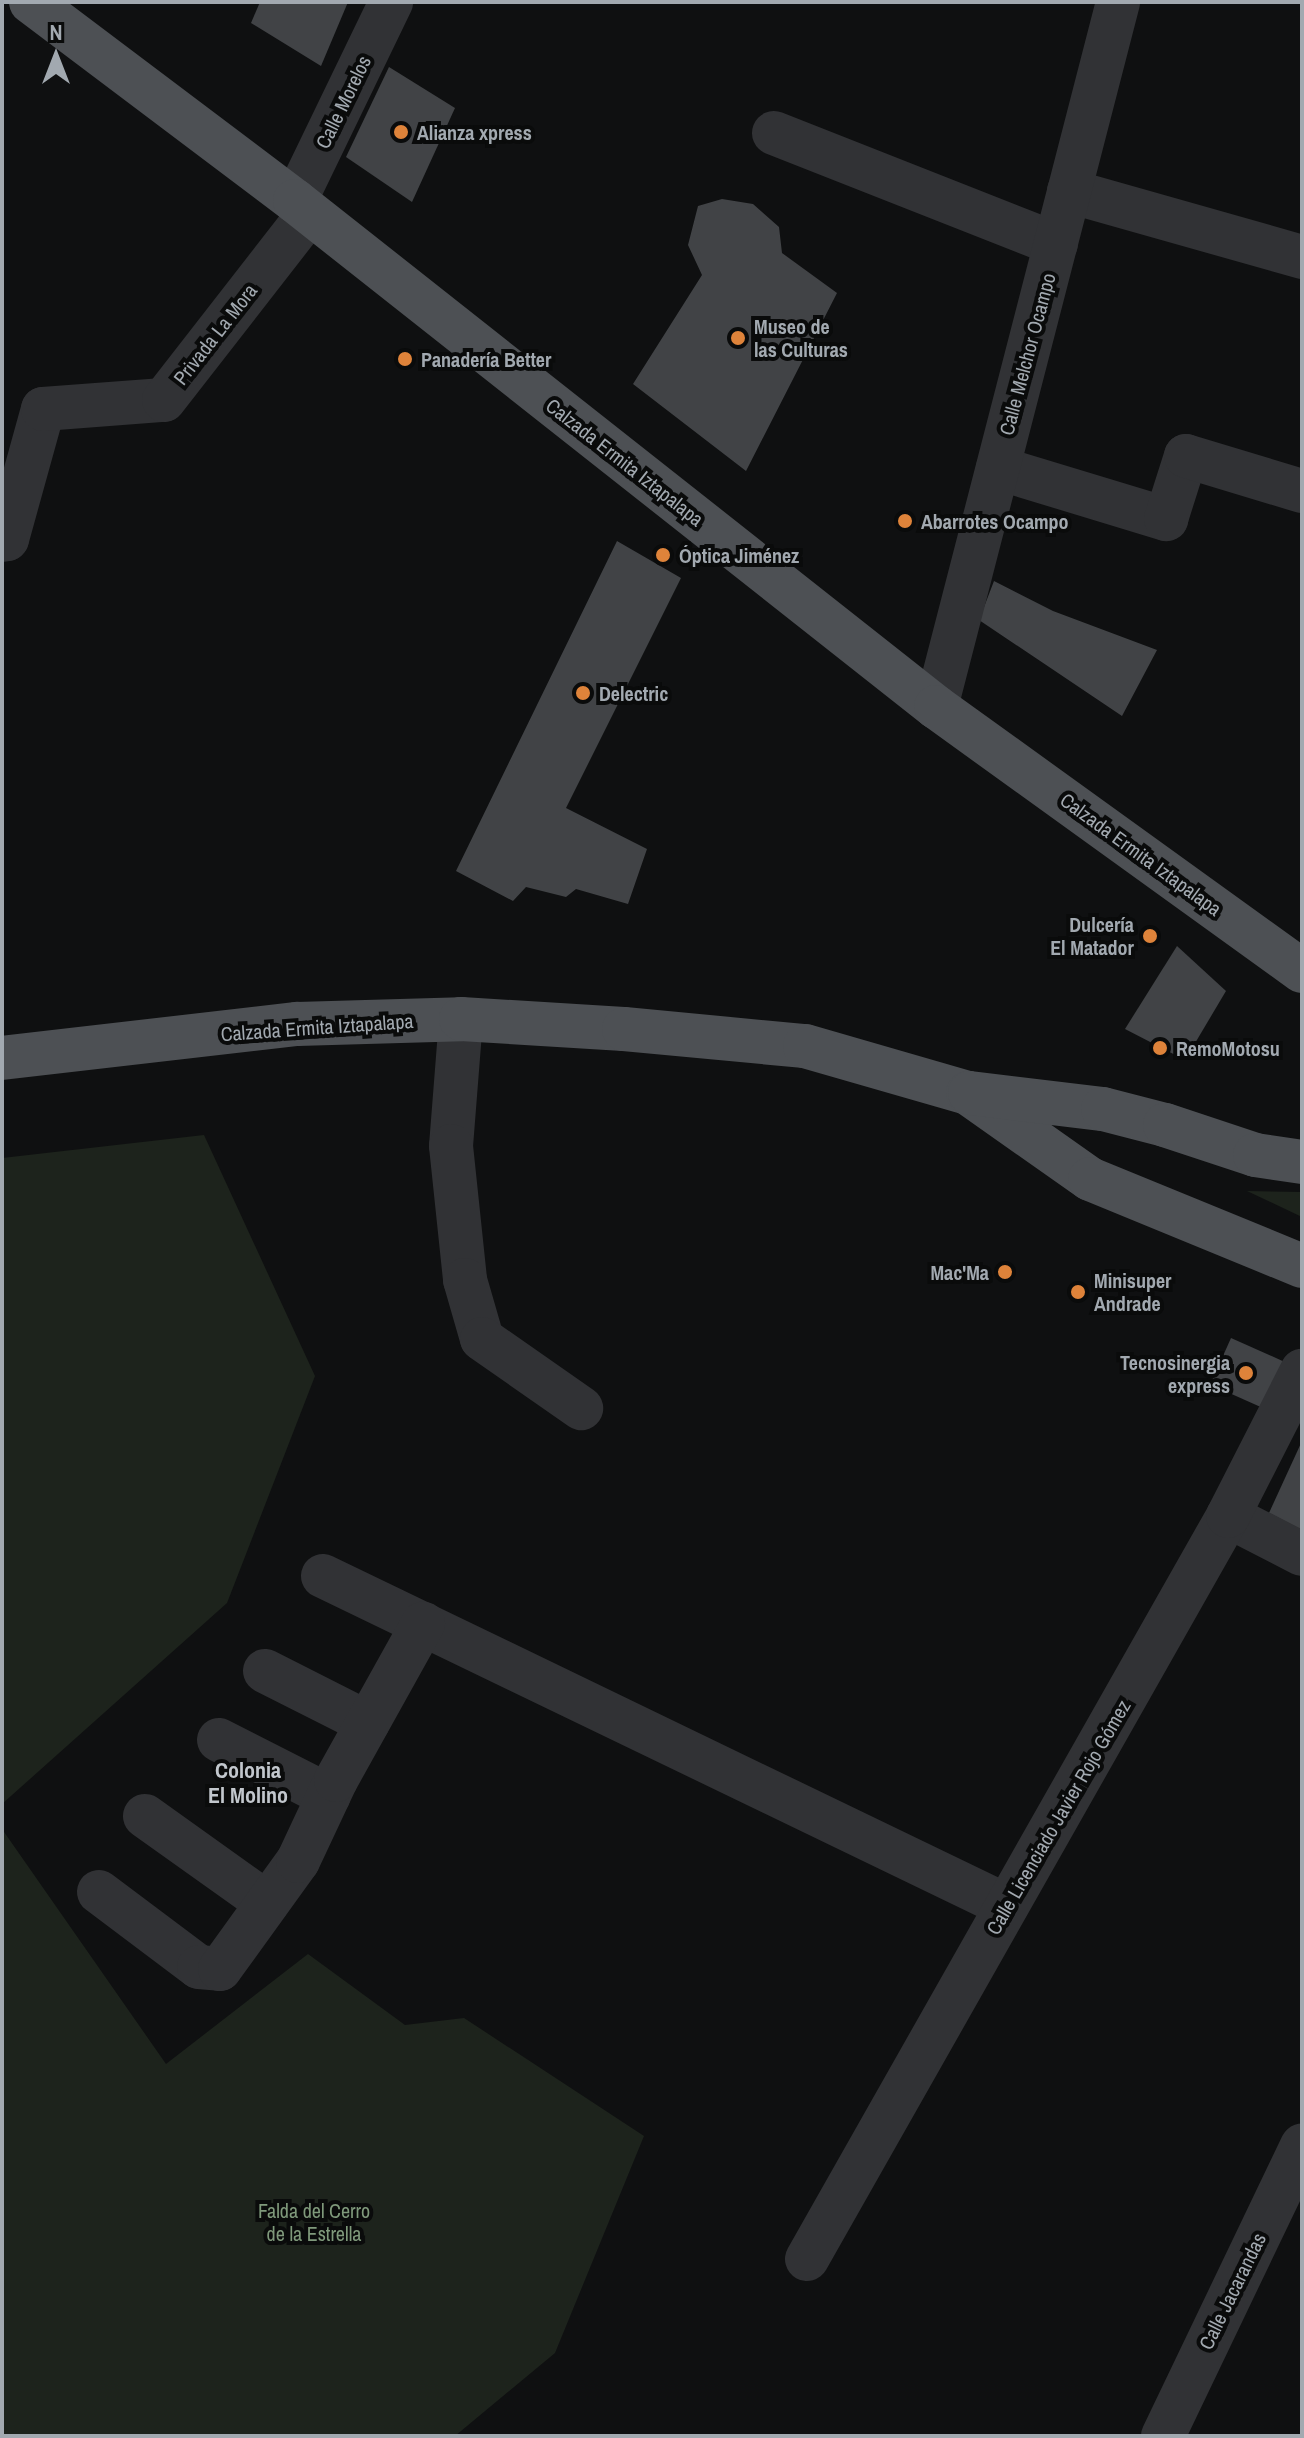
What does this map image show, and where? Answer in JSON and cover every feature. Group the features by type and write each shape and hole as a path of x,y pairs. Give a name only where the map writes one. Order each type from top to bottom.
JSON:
{"main road":[{"name":"Calzada Ermita Iztapalapa","path":"31,2 302,207 936,707 1302,971"},
{"name":"Calzada Ermita Iztapalapa","path":"2,1058 297,1024 461,1019 624,1029 805,1046 968,1093 1090,1179 1302,1266"},
{"path":"968,1093 1103,1109 1165,1125 1255,1155 1302,1162"}],"street":[{"name":"Calle Morelos","path":"302,207 391,2"},
{"name":"Calle Melchor Ocampo","path":"936,707 1118,2"},
{"path":"774,133 1056,244"},
{"path":"1069,191 1302,257"},
{"name":"Privada La Mora","path":"2,540 7,539 43,409 164,400 302,207"},
{"path":"998,468 1166,519 1186,456 1302,491"},
{"path":"461,1019 451,1146 465,1280 482,1339 581,1408"},
{"name":"Calle Licenciado Javier Rojo Gómez","path":"807,2259 1228,1516 1302,1371"},
{"path":"1228,1516 1302,1554"},
{"path":"323,1576 1007,1906"},
{"path":"99,1892 199,1967 220,1969 298,1861 329,1796 423,1624"},
{"path":"265,1671 368,1723"},
{"path":"219,1740 329,1796"},
{"path":"145,1816 267,1903"},
{"name":"Calle Jacarandas","path":"1163,2436 1302,2146"}],"green space":[{"path":"204,1135 315,1376 227,1603 2,1804 2,1158"},
{"path":"1247,1191 1302,1192 1302,1217"},
{"name":"Falda del Cerro de la Estrella","path":"2,1829 166,2064 308,1954 405,2025 464,2018 644,2136 555,2353 455,2436 2,2436"}],"building":[{"path":"260,2 348,2 321,66 251,23"},
{"name":"Alianza xpress","path":"389,67 455,108 412,202 346,157"},
{"name":"Museo de las Culturas","path":"722,199 753,204 779,227 782,253 837,293 746,471 633,384 702,275 688,245 698,206"},
{"name":"Delectric","path":"617,541 681,578 566,808 647,849 628,904 576,889 566,897 526,887 513,901 456,871"},
{"path":"994,581 1053,611 1157,650 1122,716 979,620"},
{"path":"1177,946 1226,991 1185,1060 1125,1029"},
{"name":"Tecnosinergia express","path":"1231,1338 1283,1361 1262,1408 1210,1385"},
{"path":"1302,1441 1302,1530 1269,1513"}],"place":[{"name":"Alianza xpress","path":"401,132"},
{"name":"Museo de las Culturas","path":"738,338"},
{"name":"Panadería Better","path":"405,359"},
{"name":"Abarrotes Ocampo","path":"905,521"},
{"name":"Óptica Jiménez","path":"663,555"},
{"name":"Delectric","path":"583,693"},
{"name":"Dulcería El Matador","path":"1150,936"},
{"name":"RemoMotosu","path":"1160,1048"},
{"name":"Mac'Ma","path":"1005,1272"},
{"name":"Minisuper Andrade","path":"1078,1292"},
{"name":"Tecnosinergia express","path":"1246,1373"}],"district":[{"name":"Colonia El Molino","path":"248,1782"}]}
